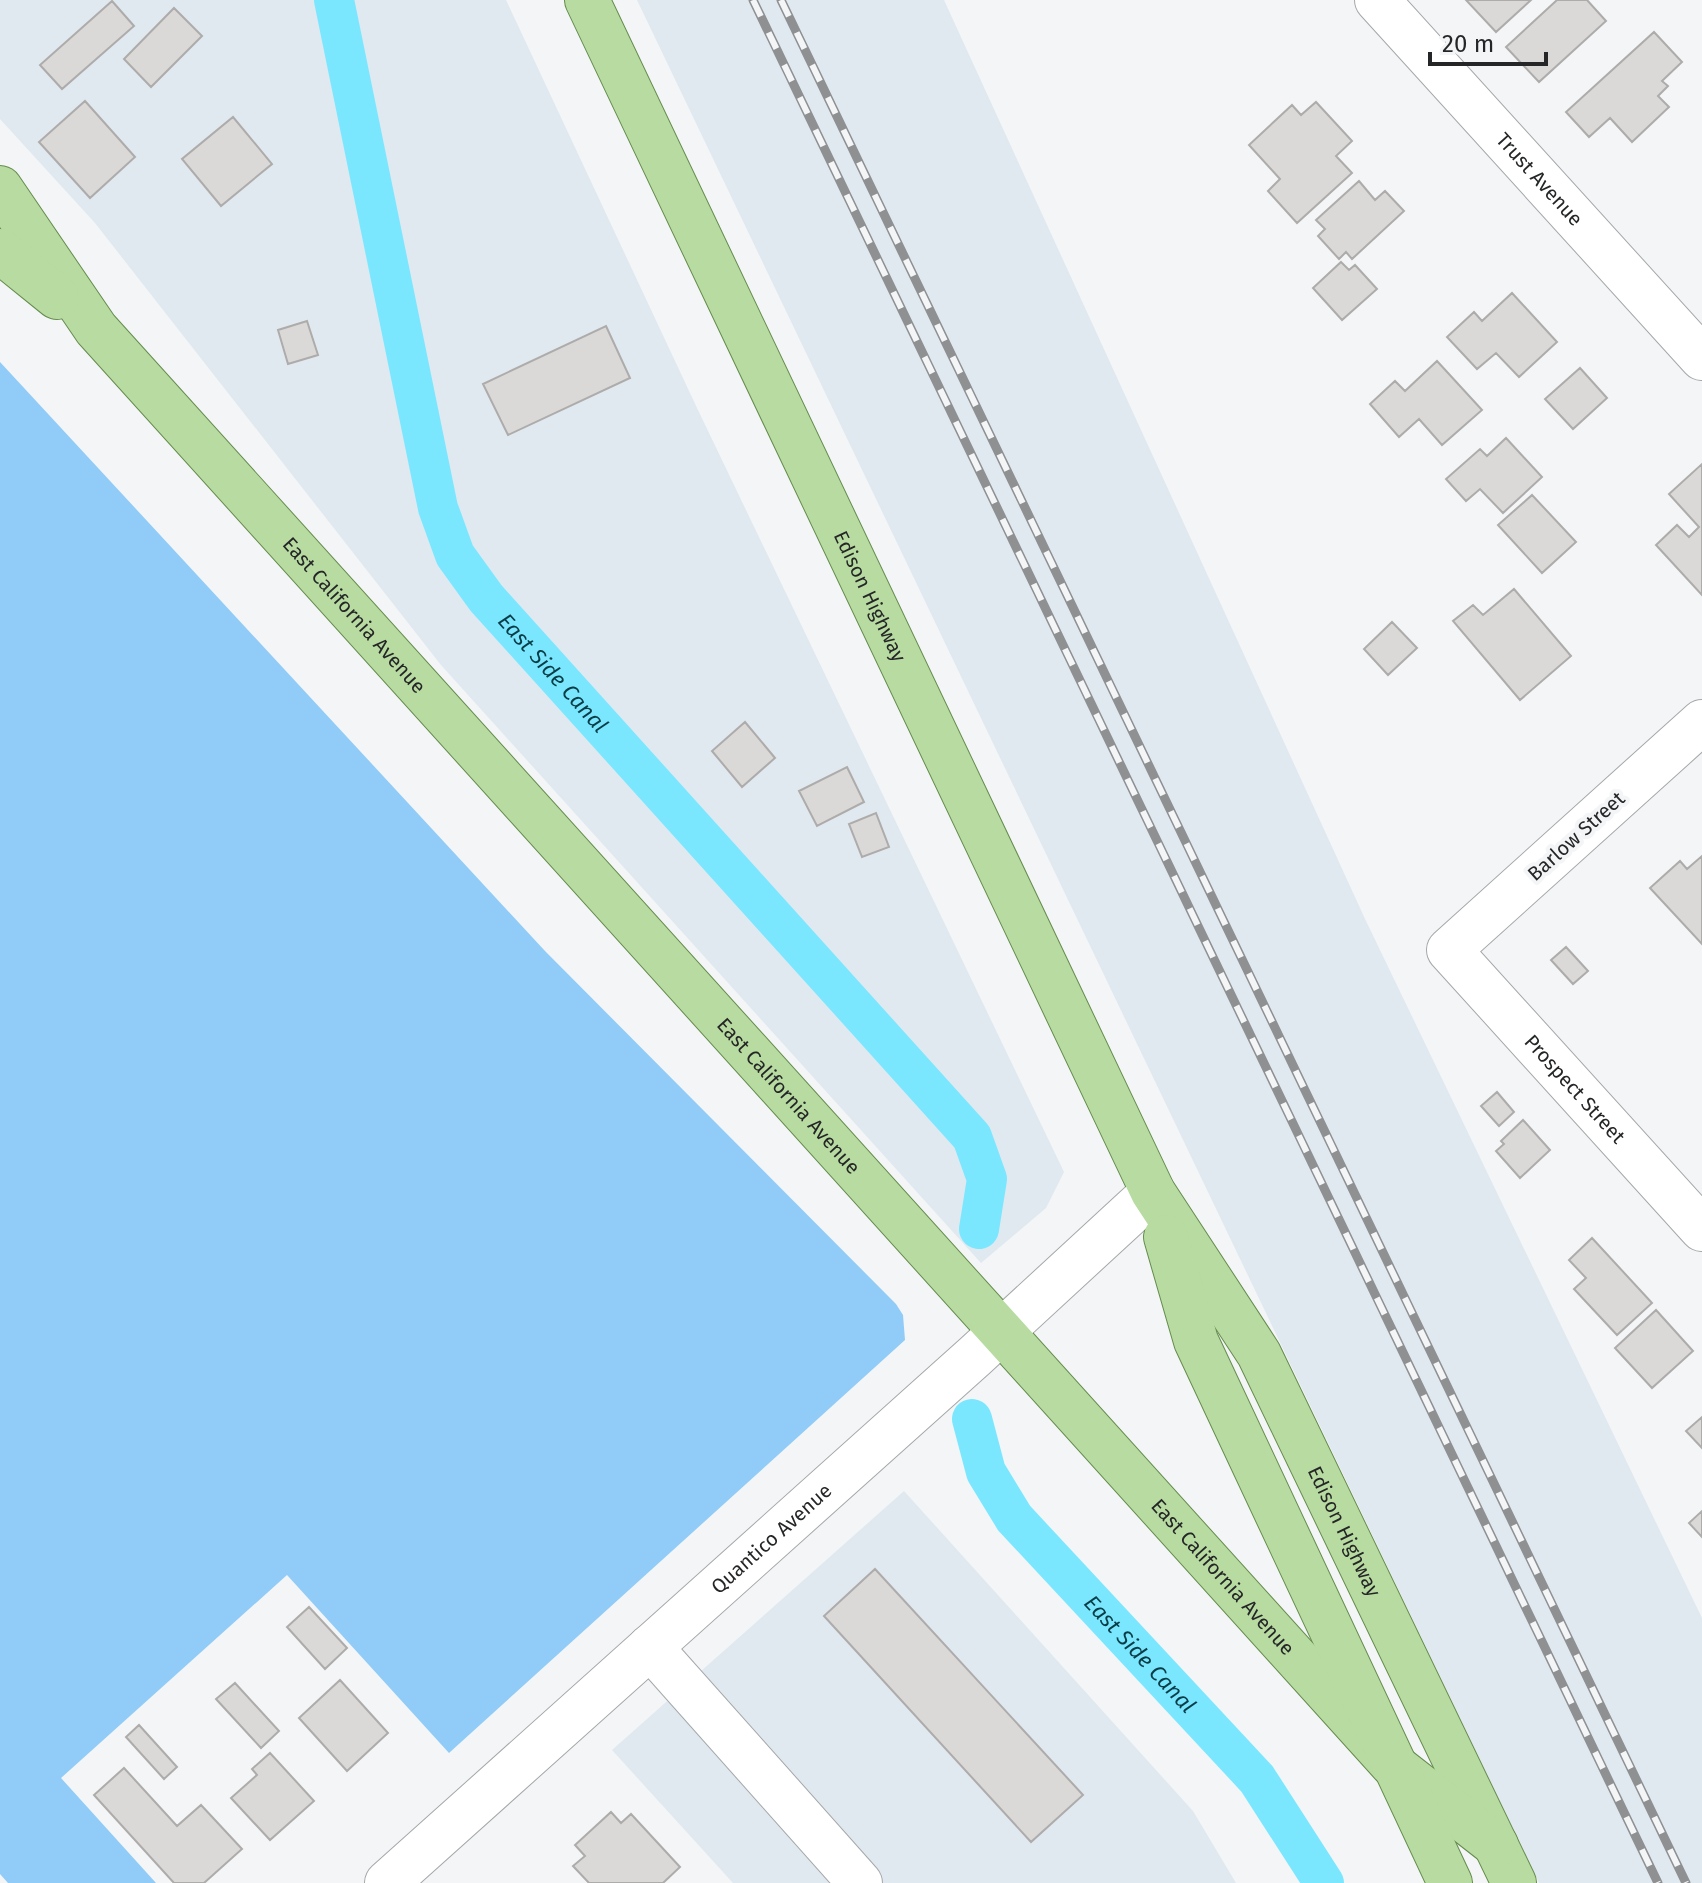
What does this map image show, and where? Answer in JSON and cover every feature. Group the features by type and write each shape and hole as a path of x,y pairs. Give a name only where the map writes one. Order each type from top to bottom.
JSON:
{"main road":[{"name":"Edison Highway","path":"587,0 1153,1192 1259,1354 1505,1864"},
{"name":"East California Avenue","path":"0,188 96,329 1392,1764 1505,1864"},
{"name":"East California Avenue","path":"0,251 96,329"},
{"name":"Edison Highway","path":"1153,1192 1196,1341 1450,1883"}],"street":[{"name":"Trust Avenue","path":"1377,0 1702,358"},
{"name":"Barlow Street","path":"1449,950 1702,722"},
{"name":"Prospect Street","path":"1449,950 1702,1229"},
{"name":"Quantico Avenue","path":"387,1883 1153,1192"},
{"path":"650,1647 860,1883"}],"shaded area":[{"path":"0,0 506,0 697,408 1064,1172 1046,1208 981,1263 441,665 95,223 0,119"},
{"path":"637,0 944,0 1366,921 1702,1618 1702,1883 1539,1883"},
{"path":"0,362 545,951 896,1304 903,1315 905,1340 449,1753 287,1575 61,1778 156,1883 8,1883 0,1874"},
{"path":"904,1491 1193,1811 1236,1883 733,1883 612,1750"}],"building":[{"path":"1466,0 1531,0 1496,32"},
{"path":"1557,0 1587,0 1606,21 1539,82 1506,47"},
{"path":"112,1 134,26 62,89 40,65"},
{"path":"174,8 202,36 151,87 124,59"},
{"path":"1654,32 1682,62 1662,81 1668,86 1658,96 1669,107 1632,142 1610,118 1589,137 1566,112"},
{"path":"85,101 135,157 90,198 39,142"},
{"path":"1316,102 1352,141 1336,156 1352,173 1297,223 1268,191 1280,179 1249,145 1292,105 1301,115"},
{"path":"233,117 272,164 221,206 182,159"},
{"path":"1359,181 1375,200 1385,191 1404,211 1352,259 1346,252 1339,259 1318,236 1325,229 1316,220"},
{"path":"1341,262 1349,270 1355,265 1377,289 1342,320 1313,288"},
{"path":"1512,293 1557,342 1519,377 1496,353 1477,369 1447,337 1474,312 1482,321"},
{"path":"307,321 318,355 288,364 278,330"},
{"path":"606,326 630,378 508,435 483,384"},
{"path":"1437,361 1482,410 1442,445 1419,419 1399,437 1370,404 1395,381 1405,391"},
{"path":"1580,368 1607,398 1573,429 1545,399"},
{"path":"1506,438 1542,477 1503,513 1480,489 1466,501 1446,479 1480,449 1487,456"},
{"path":"1702,464 1702,595 1656,545 1677,525 1689,537 1699,527 1669,494"},
{"path":"1532,495 1576,542 1542,573 1498,525"},
{"path":"1514,589 1571,656 1520,700 1453,621 1473,605 1483,615"},
{"path":"1392,622 1417,648 1388,675 1364,649"},
{"path":"745,722 775,758 742,787 712,751"},
{"path":"847,767 864,802 817,826 799,791"},
{"path":"876,813 889,847 862,857 849,824"},
{"path":"1702,856 1702,944 1650,888 1680,861 1687,869"},
{"path":"1566,947 1588,971 1573,984 1551,960"},
{"path":"1497,1092 1514,1112 1499,1126 1481,1106"},
{"path":"1523,1120 1550,1150 1520,1178 1496,1151 1504,1144 1501,1141"},
{"path":"1592,1238 1652,1303 1617,1335 1574,1289 1586,1278 1569,1260"},
{"path":"1656,1310 1693,1351 1652,1388 1615,1348"},
{"path":"1702,1417 1702,1448 1686,1431"},
{"path":"1702,1511 1702,1537 1689,1523"},
{"path":"875,1569 1083,1795 1031,1842 824,1616"},
{"path":"309,1607 347,1648 325,1669 287,1627"},
{"path":"340,1680 388,1733 347,1771 299,1718"},
{"path":"235,1683 279,1731 261,1748 216,1699"},
{"path":"139,1725 177,1767 164,1779 126,1737"},
{"path":"270,1753 314,1801 270,1840 231,1798 257,1775 252,1769"},
{"path":"124,1768 177,1826 201,1805 242,1849 204,1883 174,1883 94,1795"},
{"path":"611,1812 621,1823 631,1814 680,1867 663,1883 589,1883 573,1866 585,1856 575,1845"}],"waterway":[{"name":"East Side Canal","path":"334,0 438,508 455,555 486,598 972,1137 987,1179 979,1229"},
{"name":"East Side Canal","path":"972,1419 986,1472 1014,1518 1257,1779 1324,1883"}],"railway":[{"path":"753,0 1658,1883"},
{"path":"781,0 1686,1883"}]}
